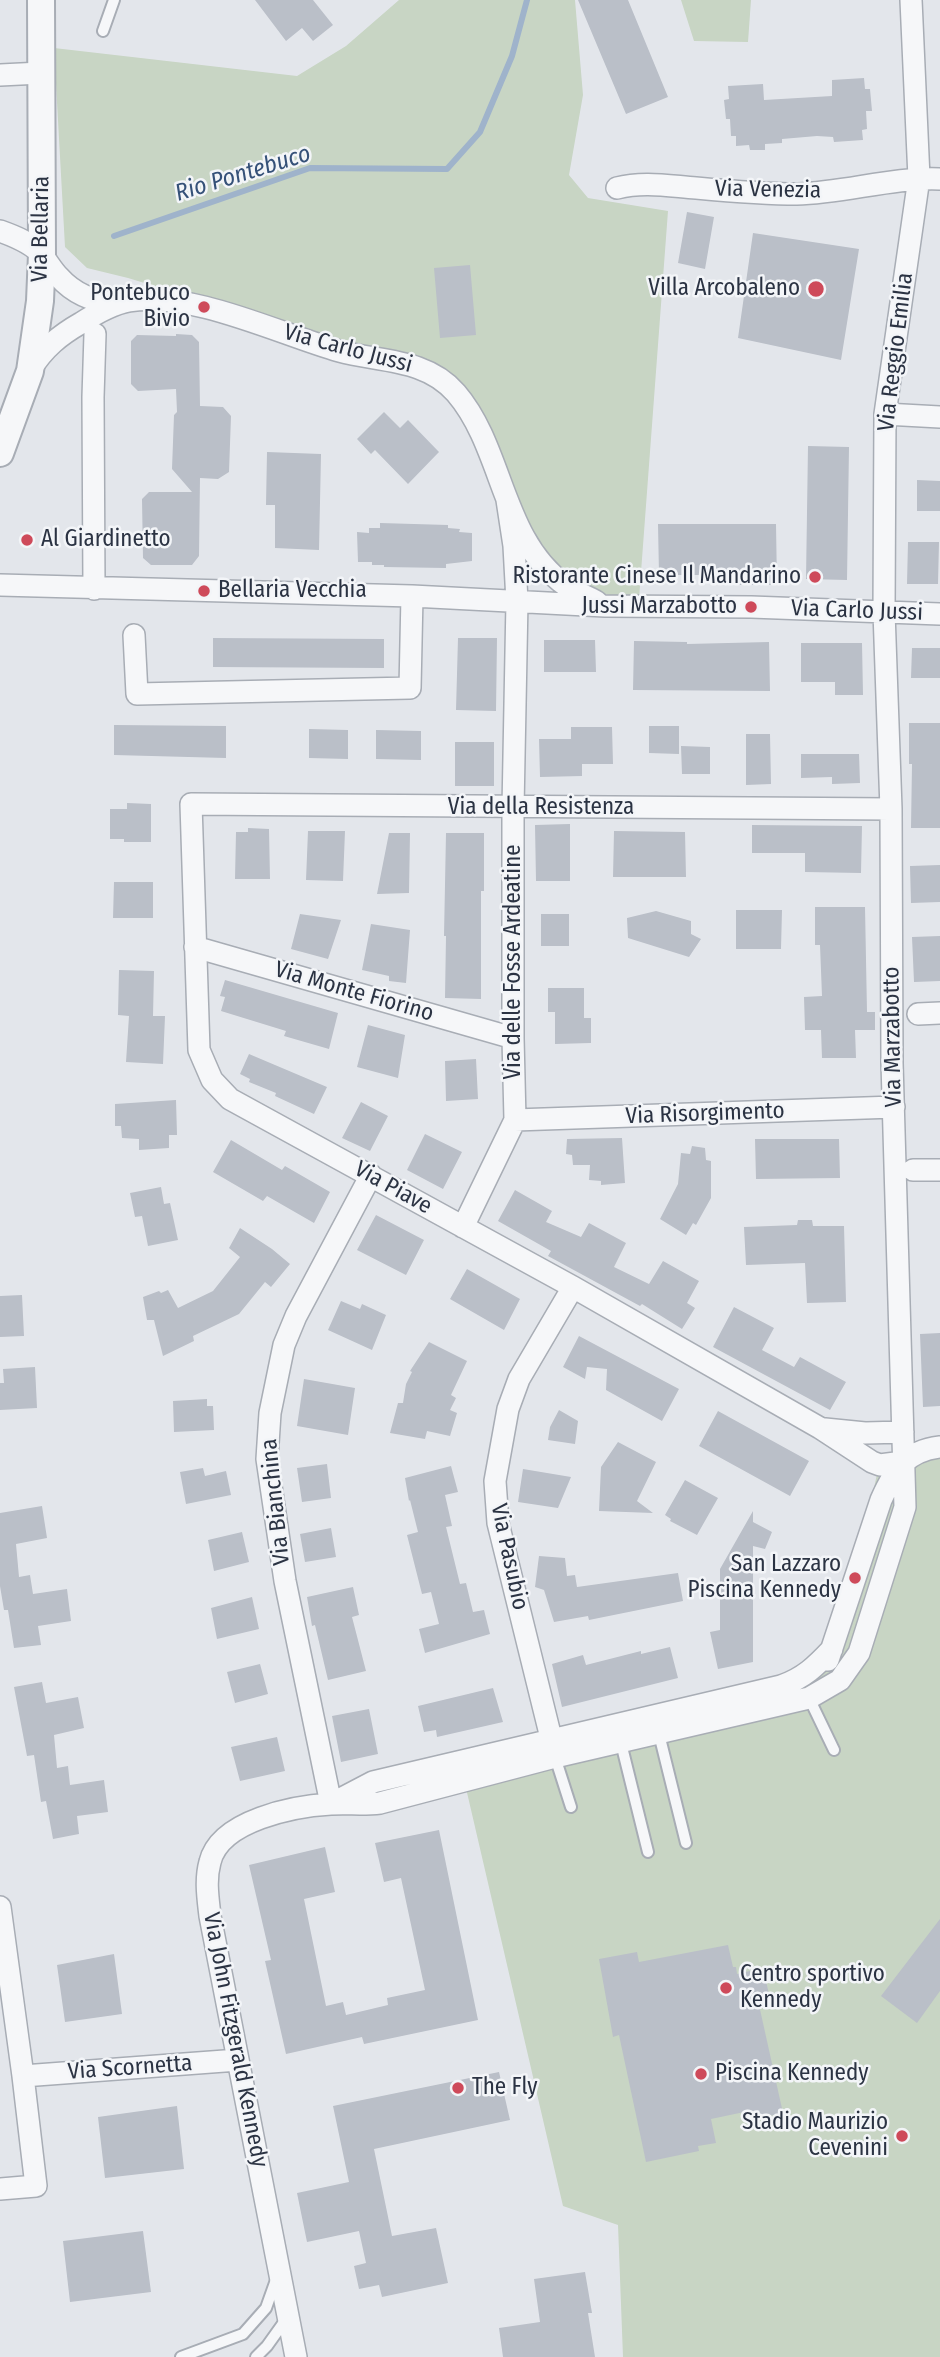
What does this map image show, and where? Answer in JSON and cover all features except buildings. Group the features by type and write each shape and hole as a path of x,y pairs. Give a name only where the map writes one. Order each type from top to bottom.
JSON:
{"street":[{"name":"Via Bellaria","path":"0,453 30,371 40,301 41,0"},
{"path":"911,0 930,179"},
{"path":"0,75 41,73"},
{"name":"Via Venezia","path":"617,188 636,183 798,194 930,179"},
{"name":"Via Reggio Emilia","path":"884,612 884,414 930,179"},
{"path":"0,230 20,239 42,254"},
{"name":"Via Carlo Jussi","path":"42,254 58,277 78,293 101,302 117,304 147,300 178,301 345,352 416,366 436,375 455,391 470,413 482,435 507,500 534,554 564,584 606,606"},
{"name":"Via Carlo Jussi","path":"30,371 50,344 61,335 117,304"},
{"path":"94,589 95,334"},
{"path":"884,414 940,416"},
{"name":"Via Carlo Jussi","path":"507,500 514,547 517,601"},
{"name":"Via Carlo Jussi","path":"0,585 412,596 606,606 751,607 940,614"},
{"path":"134,635 137,694 410,688 412,596"},
{"name":"Via delle Fosse Ardeatine","path":"463,1227 515,1120 513,808 517,601"},
{"name":"Via Marzabotto","path":"884,612 891,810 894,1107 903,1462"},
{"name":"Via della Resistenza","path":"191,804 891,810"},
{"name":"Via Piave","path":"191,804 199,1050 212,1080 230,1099 573,1287 820,1428 872,1462 880,1465 903,1462"},
{"name":"Via Monte Fiorino","path":"195,947 513,1038"},
{"path":"918,1014 940,1013"},
{"name":"Via Risorgimento","path":"515,1120 894,1107"},
{"path":"913,1170 940,1170"},
{"name":"Via Bianchina","path":"331,1804 285,1581 267,1459 270,1413 284,1345 296,1315 371,1175"},
{"name":"Via Pasubio","path":"553,1748 498,1523 495,1481 508,1409 519,1379 573,1287"},
{"name":"Via Piave","path":"820,1428 865,1433 902,1432"},
{"path":"903,1462 921,1451 940,1447"},
{"name":"Via John Fitzgerald Kennedy","path":"553,1748 621,1743 659,1734 808,1698 840,1680 859,1653 905,1507 903,1462"},
{"name":"Via John Fitzgerald Kennedy","path":"808,1698 823,1674 881,1500 890,1480 903,1462"},
{"name":"Via John Fitzgerald Kennedy","path":"296,2357 210,1916 207,1888 210,1859 224,1838 249,1822 271,1814 331,1804 380,1802 553,1748 782,1686 813,1670 832,1649"},
{"path":"0,1907 36,2186 0,2189"},
{"name":"Via Scornetta","path":"23,2076 238,2060"}],"lane":[{"path":"103,31 114,0"},
{"path":"808,1698 834,1750"},
{"path":"659,1734 686,1843"},
{"path":"621,1743 648,1852"},
{"path":"553,1748 571,1807"},
{"path":"181,2357 243,2334 266,2308 279,2270"},
{"path":"256,2357 267,2347 288,2316"}],"green space":[{"path":"399,0 575,0 583,95 569,175 588,198 668,211 639,599 576,590 550,563 525,515 500,448 476,410 380,349 309,333 87,268 65,247 54,48 297,76 346,46"},
{"path":"681,0 751,0 748,42 694,41"},
{"name":"Centro sportivo Kennedy","path":"940,1446 940,2357 623,2357 618,2225 563,2206 462,1771 807,1682 855,1578 877,1474"}],"waterway":[{"name":"Rio Pontebuco","path":"114,236 310,168 447,169 480,132 512,56 527,0"}],"place":[{"name":"Villa Arcobaleno","path":"816,289"},
{"name":"Pontebuco Bivio","path":"204,307"},
{"name":"Al Giardinetto","path":"27,540"},
{"name":"Ristorante Cinese Il Mandarino","path":"815,577"},
{"name":"Bellaria Vecchia","path":"204,591"},
{"name":"Jussi Marzabotto","path":"751,607"},
{"name":"San Lazzaro Piscina Kennedy","path":"855,1578"},
{"name":"Centro sportivo Kennedy","path":"726,1988"},
{"name":"Piscina Kennedy","path":"701,2074"},
{"name":"The Fly","path":"458,2088"},
{"name":"Stadio Maurizio Cevenini","path":"902,2136"}]}
